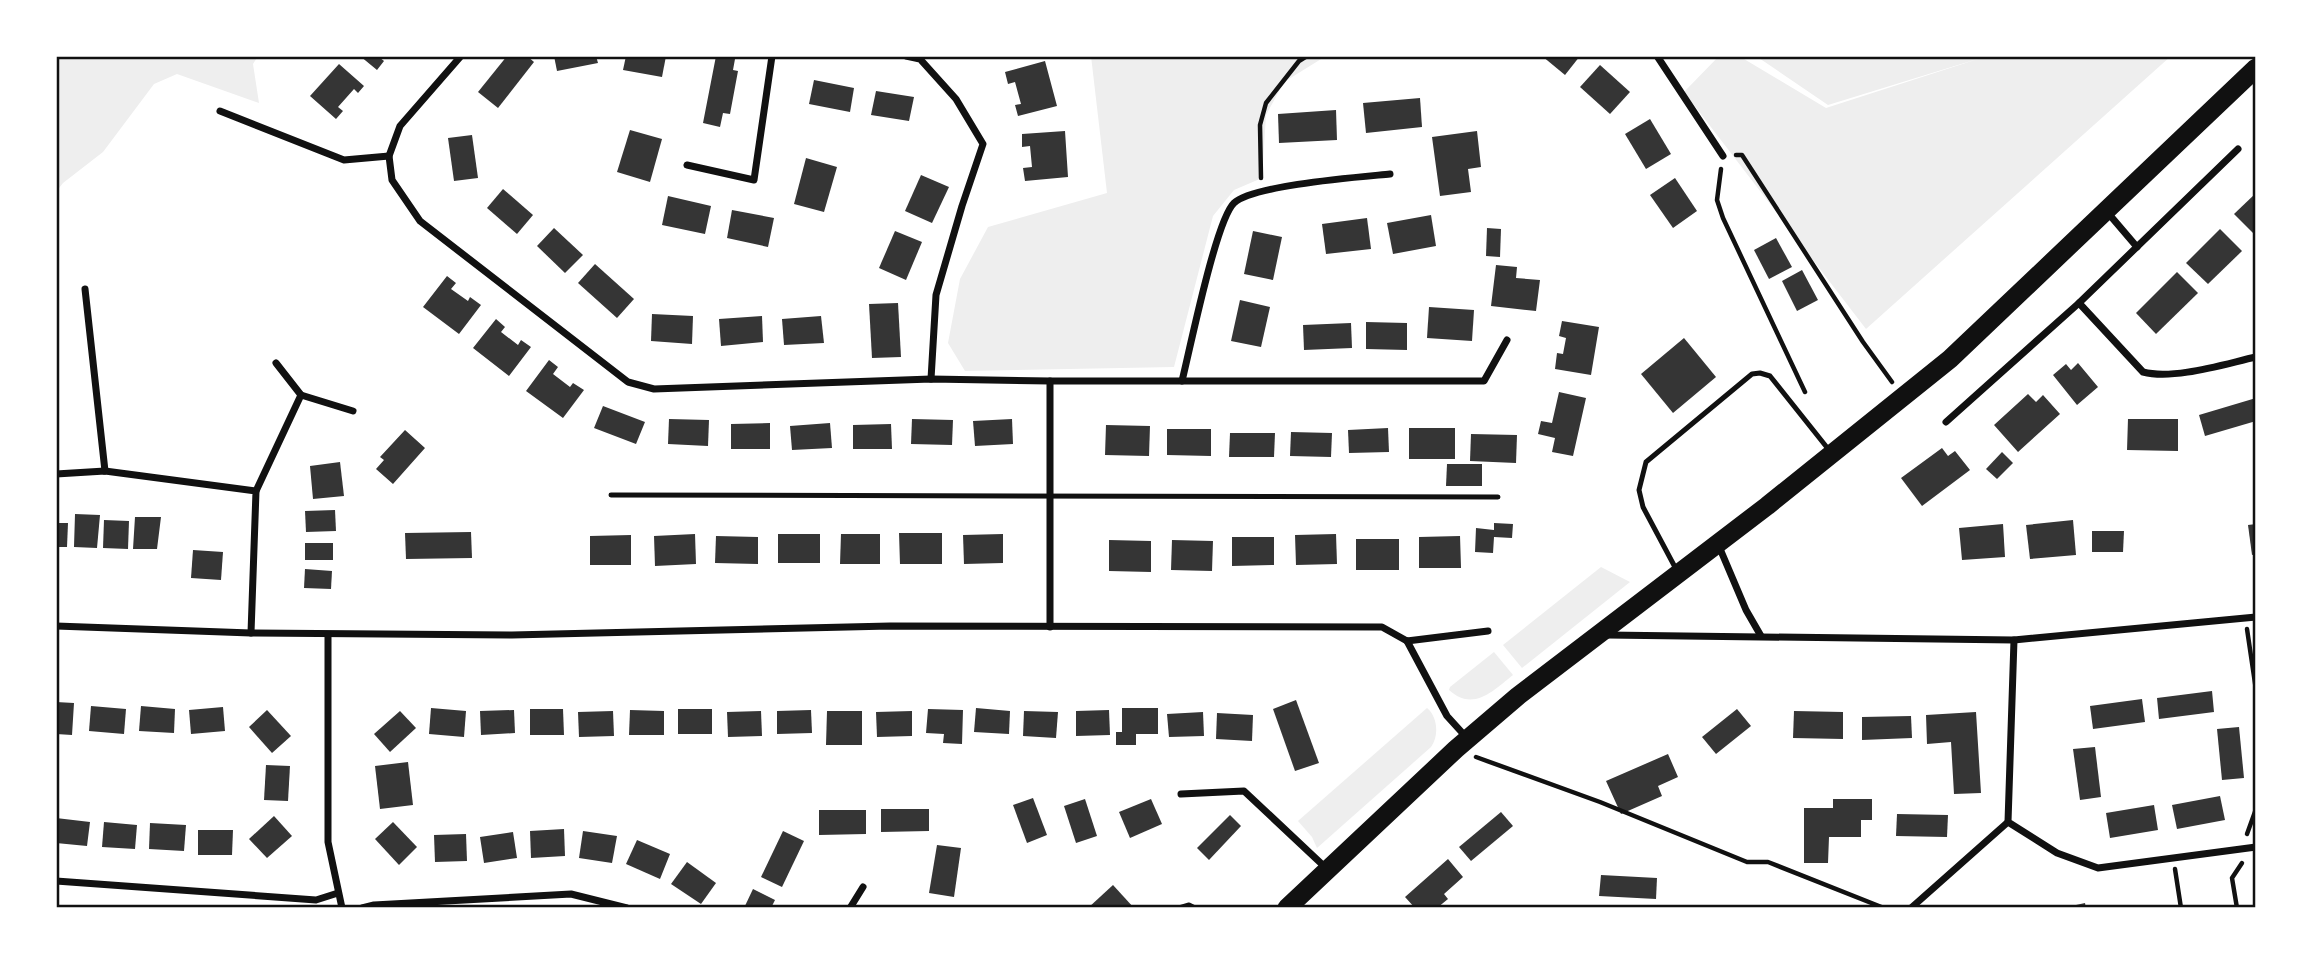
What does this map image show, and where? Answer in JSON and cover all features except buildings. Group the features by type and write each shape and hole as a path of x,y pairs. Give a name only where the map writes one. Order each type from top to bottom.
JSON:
{"highway":[{"path":"1287,908 1462,744 1518,696 1767,506 1950,359 2256,68"}],"street":[{"path":"461,56 400,126 388,156 392,180 419,221 628,382 654,389 931,379 1484,381 1507,340"},
{"path":"754,180 772,56"},
{"path":"906,56 920,59 956,99 983,144 936,295 931,379"},
{"path":"1657,56 1723,156"},
{"path":"220,111 344,160 388,156"},
{"path":"1947,422 2079,303 2238,149"},
{"path":"687,165 764,183"},
{"path":"1182,381 1220,230 1234,203 1261,190 1390,174"},
{"path":"2106,211 2137,247"},
{"path":"85,289 105,471"},
{"path":"2079,303 2143,372 2155,375 2172,374 2256,357"},
{"path":"276,363 301,395 353,411"},
{"path":"1050,381 1050,627"},
{"path":"251,633 256,491 301,395"},
{"path":"56,474 105,471 256,491"},
{"path":"1717,542 1746,610 1761,636"},
{"path":"1597,634 2014,639 2256,617"},
{"path":"56,626 328,635 512,635 876,626 1382,627 1407,641 1462,744"},
{"path":"1407,641 1488,631"},
{"path":"328,635 328,842 342,908"},
{"path":"1911,908 2008,822 2014,639"},
{"path":"1181,794 1244,791 1327,869"},
{"path":"2008,822 2057,853 2098,867 2256,847"},
{"path":"56,881 316,900 338,893"},
{"path":"850,908 863,887"},
{"path":"362,908 374,905 571,894 627,908"}],"lane":[{"path":"1678,572 1643,506 1639,490 1646,462 1752,374 1770,376 1832,453"},
{"path":"611,495 1498,498"},
{"path":"1180,908 1189,905 1195,908"}],"path":[{"path":"1261,190 1260,125 1266,103 1299,61 1307,56"},
{"path":"1805,392 1720,209 1717,200 1723,156 1742,155 1863,342 1895,386"},
{"path":"2246,618 2256,690"},
{"path":"1462,744 1747,862 1768,862 1884,908"},
{"path":"2237,908 2232,878 2242,865 2242,849 2256,809"},
{"path":"2174,858 2181,908"}],"shaded area":[{"path":"56,56 258,56 253,64 259,103 177,74 154,84 103,152 63,183 56,192"},
{"path":"1091,56 1326,56 1284,82 1266,115 1262,178 1234,190 1213,216 1174,367 965,371 948,343 960,279 988,227 1107,193"},
{"path":"1719,56 1739,56 1826,108 1984,57 1828,105 1756,56 2171,56 1866,329 1684,92"},
{"path":"1601,567 1630,582 1522,668 1503,645"},
{"path":"1494,652 1513,675 1490,693 1475,699 1466,699 1449,690 1450,687"},
{"path":"1427,708 1436,727 1431,747 1317,848 1312,837 1298,821"}]}
